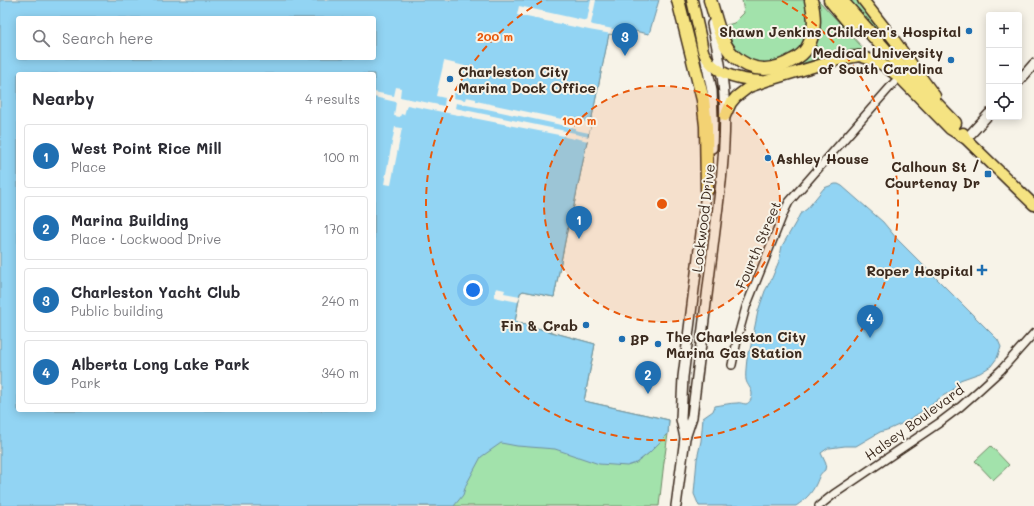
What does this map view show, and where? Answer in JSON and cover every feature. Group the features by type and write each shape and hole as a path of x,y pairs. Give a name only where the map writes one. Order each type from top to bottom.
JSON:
{"highway":[{"path":"678,0 703,100 706,126 707,190"},
{"path":"710,5 723,39 734,56 752,68 764,69 788,64 800,56 807,48 814,30 813,7 811,0"},
{"path":"830,0 899,77"},
{"path":"841,0 897,63 955,123"}],"main road":[{"name":"Lockwood Drive","path":"685,438 681,419 683,377 712,147 713,119 712,91 692,0"},
{"path":"863,0 966,139 1034,205"},
{"name":"Lockwood Drive","path":"676,506 685,438 692,417 704,329 725,146 724,95 710,5"},
{"path":"704,54 712,64 721,71 750,80 766,81"},
{"path":"725,116 731,103 749,87 833,61 859,56 883,65 899,77 950,129 966,139"},
{"path":"1022,78 1034,64"},
{"path":"966,139 986,117"}],"street":[{"name":"Fourth Street","path":"732,365 746,307 784,212 790,202 899,77"},
{"name":"Halsey Boulevard","path":"819,506 834,494 939,423 960,407 1001,370 1034,333"}],"green space":[{"path":"742,0 806,0 809,13 809,23 807,37 803,45 790,57 773,62 764,63 755,61 738,53 730,43 724,26 734,23 744,13"},
{"path":"817,0 864,49 840,51 792,67 799,62"},
{"path":"850,0 858,0 896,52 893,50"},
{"path":"609,33 554,297 523,291 520,293 515,322 595,344 584,401 669,420 659,506 420,506 445,392 636,463 649,453 474,388"},
{"path":"991,446 1009,465 993,480 975,461"}],"water":[{"path":"0,0 659,0 649,34 624,29 623,36 609,34 554,297 523,291 520,293 515,322 595,344 584,401 669,420 668,434 649,453 636,463 627,466 599,464 555,449 517,446 501,443 481,457 466,485 463,495 454,506 0,506"},
{"path":"835,184 842,186 883,222 897,239 998,340 1001,347 997,358 991,366 980,373 960,380 953,390 901,424 880,432 856,446 828,448 821,453 826,464 825,470 820,475 810,493 796,506 699,506 694,494 703,418 713,411 715,406 749,403 752,392 746,377 748,352 750,350 758,311 765,291 779,261 782,246 800,214 807,209 824,188"}],"pier":[{"path":"591,0 596,0 591,24 623,31 623,36 517,15 519,6 587,21"},
{"path":"444,61 465,66 459,94 454,93 453,98 465,100 466,97 476,99 476,101 576,122 577,120 591,123 589,133 575,130 575,128 456,103 455,108 575,133 589,137 588,141 407,105 404,115 401,114 400,117 394,116 396,102 376,97 376,92 394,96 396,87 401,88 400,97 444,106 445,98 436,96"},
{"path":"395,127 402,128 391,185 384,184"},
{"path":"496,288 505,290 504,293 520,296 518,302 494,297"}],"place":[{"name":"Shawn Jenkins Children's Hospital","path":"969,31"},
{"name":"Charleston Yacht Club","path":"625,56"},
{"name":"Medical University of South Carolina","path":"951,60"},
{"name":"Charleston City Marina Dock Office","path":"450,79"},
{"name":"Ashley House","path":"768,158"},
{"name":"Calhoun St / Courtenay Dr","path":"988,174"},
{"name":"West Point Rice Mill","path":"579,239"},
{"name":"Roper Hospital","path":"982,270"},
{"name":"Fin & Crab","path":"586,325"},
{"name":"Alberta Long Lake Park","path":"870,338"},
{"name":"BP","path":"622,339"},
{"name":"The Charleston City Marina Gas Station","path":"658,344"},
{"name":"Marina Building","path":"648,394"}]}
